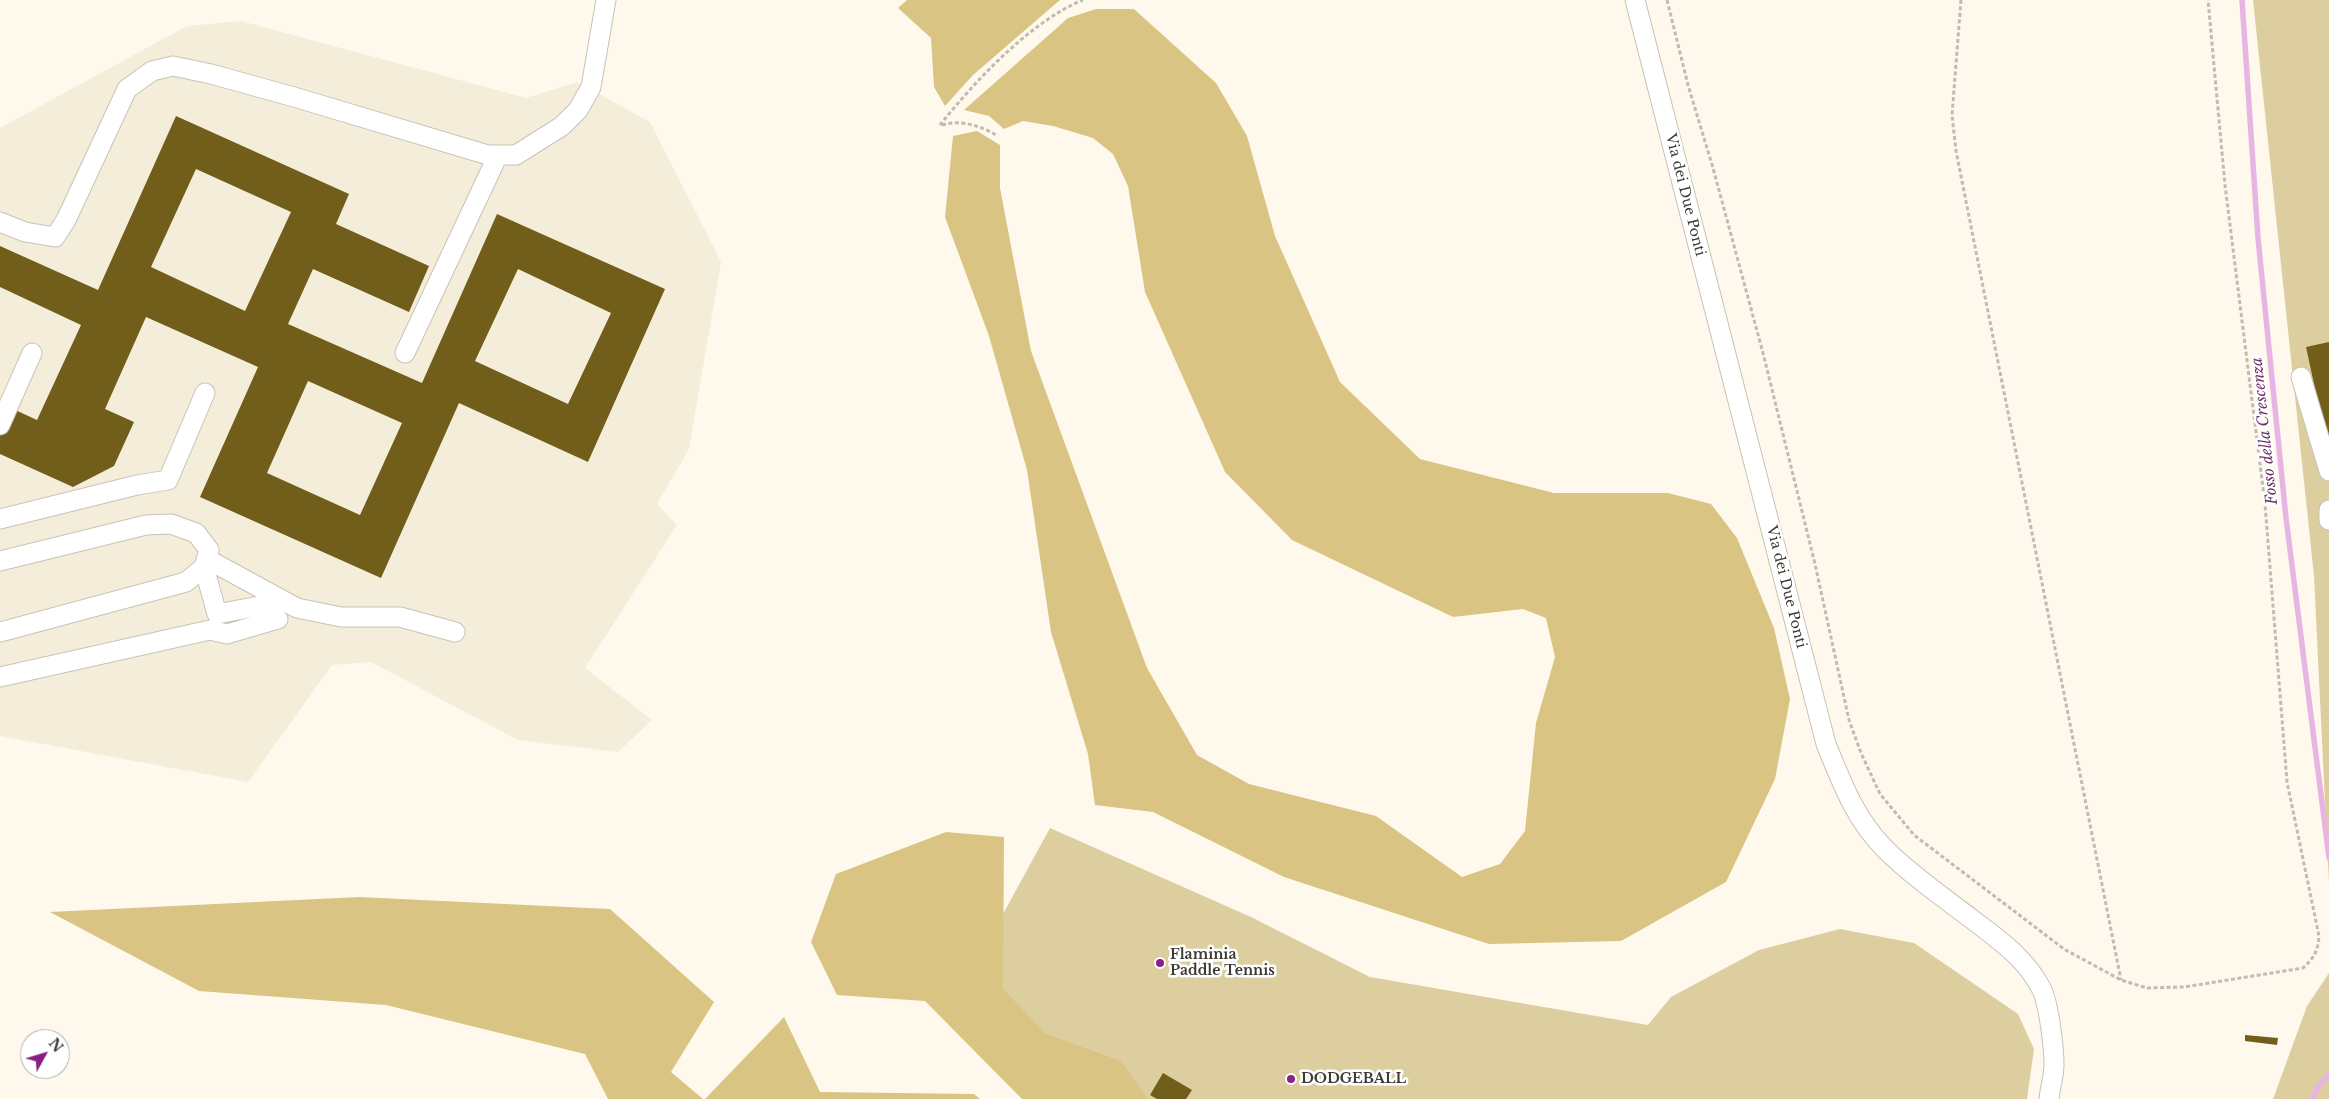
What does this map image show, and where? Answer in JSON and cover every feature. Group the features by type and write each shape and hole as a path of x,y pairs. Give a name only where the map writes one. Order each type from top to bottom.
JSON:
{"street":[{"path":"0,222 25,232 55,237 66,220 126,90 152,71 173,66 211,74 294,97 488,154 516,155 562,126 578,110 591,87 606,0"},
{"name":"Via dei Due Ponti","path":"1634,0 1826,744 1848,800 1875,838 1915,876 2002,942 2023,962 2043,991 2050,1024 2054,1065 2049,1099"},
{"path":"405,353 498,155"},
{"path":"0,425 32,353"},
{"path":"2300,377 2329,471"},
{"path":"0,519 137,485 168,480 205,393"},
{"path":"2329,510 2329,520"},
{"path":"0,561 146,525 171,524 196,533 210,550 206,563 213,622 0,677"},
{"path":"0,632 186,582 206,563"},
{"path":"206,563 297,608 341,617 400,617 455,632"}],"path":[{"path":"998,136 982,127 951,122 940,125 984,73 1039,26 1083,0"},
{"path":"1667,0 1688,85 1713,168 1763,353 1815,564 1850,720 1861,753 1880,794 1914,835 2064,949 2122,980 2147,988 2184,987 2303,968 2312,960 2318,950 2319,936 2287,782 2265,504 2225,186 2208,0"},
{"path":"1961,0 1952,115 1956,151 2122,980"}],"shaded area":[{"path":"907,0 1060,0 973,75 945,106 934,87 931,38 898,8"},
{"path":"2253,0 2329,0 2329,884 2314,576"},
{"path":"1096,9 1134,9 1216,83 1247,136 1275,236 1340,382 1420,459 1554,493 1668,493 1711,504 1737,538 1774,628 1790,699 1775,779 1726,882 1621,941 1489,944 1284,877 1153,812 1095,805 1088,754 1051,632 1027,470 989,336 945,217 953,136 977,131 1000,145 1000,188 1031,351 1147,668 1197,755 1249,784 1376,816 1462,877 1500,864 1525,831 1536,723 1555,657 1546,618 1523,609 1453,617 1292,540 1225,472 1145,292 1128,186 1113,154 1093,138 1053,126 1023,121 1004,129 989,116 964,110 1068,18"},
{"path":"241,21 526,98 577,82 650,122 721,262 689,449 657,504 677,525 585,668 652,720 618,752 518,740 371,662 332,665 248,782 0,736 0,128 187,26"},
{"name":"Flaminia Paddle Tennis","path":"1050,828 1251,917 1370,977 1648,1025 1671,997 1759,950 1840,929 1914,943 2018,1014 2034,1049 2027,1099 1065,1099 951,1009"},
{"path":"946,832 1004,837 1003,989 1046,1034 1121,1061 1148,1099 1022,1099 925,1001 837,995 811,942 836,874"},
{"path":"359,897 610,909 714,1002 671,1072 703,1099 608,1099 585,1054 386,1005 199,991 50,912"},
{"path":"2329,973 2329,1099 2273,1099 2307,1006"},
{"path":"784,1017 820,1092 974,1094 980,1099 705,1099"}],"building":[{"path":"176,116 349,194 336,224 429,266 409,312 313,269 288,324 422,383 497,214 665,289 588,462 459,403 381,578 200,497 258,367 146,317 105,409 134,422 114,466 73,487 0,454 0,403 37,420 81,325 0,287 0,246 98,290","holes":["196,169 291,212 245,311 151,267","518,269 611,313 568,404 475,361","308,381 402,423 360,515 267,473"]},
{"path":"2329,342 2329,443 2327,444 2306,347"},
{"path":"2245,1035 2278,1038 2277,1045 2245,1041"},
{"path":"1163,1073 1192,1090 1186,1099 1157,1099 1150,1095"}],"waterway":[{"name":"Fosso della Crescenza","path":"2242,0 2258,238 2286,518 2329,858"},
{"name":"Fosso della Crescenza","path":"2312,1099 2318,1087 2329,1074"}],"place":[{"name":"Flaminia Paddle Tennis","path":"1160,963"},
{"name":"DODGEBALL","path":"1291,1079"}]}
